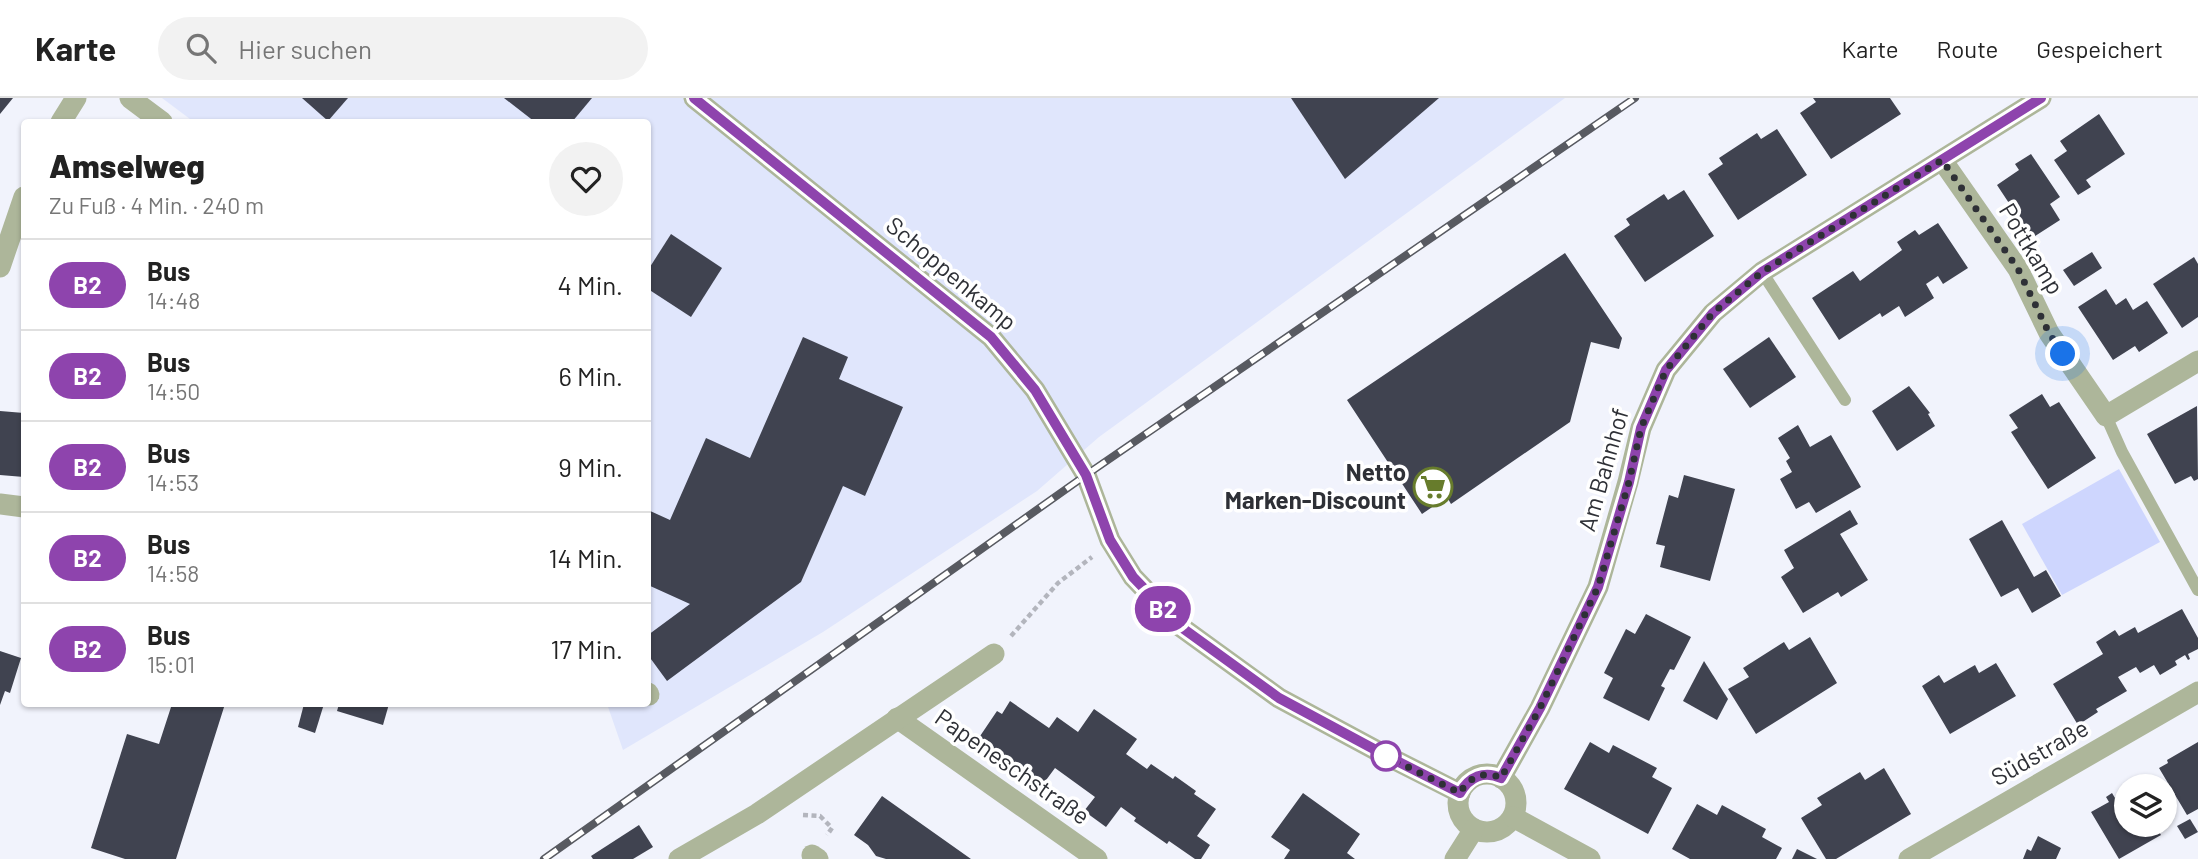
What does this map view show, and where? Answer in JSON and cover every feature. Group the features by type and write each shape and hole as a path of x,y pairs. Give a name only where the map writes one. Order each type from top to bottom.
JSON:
{"street":[{"path":"63,119 76,98"},
{"path":"130,98 158,119"},
{"name":"Schoppenkamp","path":"694,98 991,337 1035,390 1086,475 1110,540 1133,577 1181,627 1279,698 1460,793"},
{"name":"Am Bahnhof","path":"1501,778 1540,708 1598,587 1629,482 1641,428 1666,370 1713,313 1762,272 2041,98"},
{"name":"Pottkamp","path":"1942,160 2018,269 2049,333 2106,416"},
{"path":"0,267 21,206"},
{"path":"2106,416 2198,361"},
{"path":"0,504 21,507"},
{"name":"Papeneschstraße","path":"679,859 757,814 994,654"},
{"name":"Südstraße","path":"1909,859 2198,691"},
{"name":"Papeneschstraße","path":"897,718 1097,859"},
{"path":"1484,774 1501,778 1512,788 1516,798 1513,817 1503,827 1492,832 1475,829 1461,816 1458,805 1460,793 1465,784 1474,777 1484,774"},
{"path":"1513,817 1590,859"},
{"path":"1455,859 1475,829"}],"lane":[{"path":"1762,272 1845,400"},
{"path":"2106,416 2122,452 2198,590"}],"path":[{"path":"994,654 1058,583 1110,540"},
{"path":"757,814 820,816 832,828 815,857"}],"shaded area":[{"path":"162,98 1565,98 1099,437 1037,491 823,632 623,750 608,707 651,707 651,119 190,119"},
{"path":"2119,469 2160,542 2062,595 2022,524"}],"building":[{"path":"0,98 13,98 0,114"},
{"path":"302,98 348,98 330,119 326,119"},
{"path":"504,98 592,98 574,119 531,119"},
{"path":"1291,98 1439,98 1345,179"},
{"path":"1813,98 1890,98 1901,114 1831,159 1800,113 1816,102"},
{"path":"2099,114 2125,154 2086,180 2091,187 2078,195 2054,160 2067,151 2060,141"},
{"path":"1777,129 1807,175 1738,220 1708,174 1723,164 1719,158 1757,133 1761,139"},
{"path":"2031,154 2060,197 2050,204 2060,220 2032,238 1997,185 2019,170 2015,164"},
{"path":"1684,190 1714,236 1645,282 1614,236 1630,225 1626,219 1664,194 1668,200"},
{"path":"1938,223 1968,268 1943,284 1938,276 1926,284 1934,298 1905,317 1899,306 1882,317 1880,313 1839,340 1812,298 1853,271 1860,281 1902,250 1897,242 1915,230 1919,235"},
{"path":"671,234 722,268 691,317 651,291 651,265"},
{"path":"2092,252 2102,268 2074,286 2063,270"},
{"path":"1565,253 1622,338 1619,349 1591,342 1570,422 1451,504 1447,497 1422,514 1347,400"},
{"path":"2194,257 2198,264 2198,317 2182,328 2153,284"},
{"path":"2106,289 2116,305 2126,298 2133,310 2147,301 2168,333 2139,352 2135,346 2113,360 2078,307"},
{"path":"803,337 848,357 839,379 903,407 865,496 843,486 801,582 667,681 651,659 651,633 690,604 651,586 651,511 670,520 706,438 750,458"},
{"path":"1769,337 1796,377 1750,408 1723,369"},
{"path":"1909,386 1930,413 1928,414 1935,426 1897,451 1872,411"},
{"path":"2042,394 2050,407 2059,402 2096,458 2048,489 2011,432 2018,428 2009,415"},
{"path":"2197,406 2198,479 2194,481 2191,476 2175,484 2147,434"},
{"path":"0,411 21,413 21,477 0,475"},
{"path":"1798,425 1810,447 1831,435 1861,487 1816,513 1809,502 1796,509 1780,479 1792,472 1786,461 1790,458 1778,438"},
{"path":"1684,475 1735,489 1710,581 1660,567 1665,546 1656,544 1669,495 1678,498"},
{"path":"1850,510 1858,524 1840,534 1868,580 1841,597 1838,592 1803,613 1781,577 1794,568 1784,550"},
{"path":"2002,520 2034,577 2046,570 2061,596 2032,613 2018,588 2001,597 1969,539"},
{"path":"2182,609 2198,638 2198,649 2188,654 2190,659 2185,655 2175,661 2177,665 2160,675 2154,665 2140,673 2136,667 2118,677 2127,691 2096,709 2098,712 2078,725 2053,684 2103,654 2096,642 2115,630 2119,636 2135,627 2138,633"},
{"path":"1646,614 1691,637 1674,670 1670,669 1661,686 1665,688 1649,721 1603,698 1613,678 1604,673 1626,629 1635,634"},
{"path":"1810,637 1837,683 1756,734 1728,689 1749,677 1743,668 1784,642 1789,650"},
{"path":"0,651 21,658 10,693 5,691 0,705"},
{"path":"1704,661 1728,699 1717,720 1683,701"},
{"path":"1996,663 2016,696 1950,734 1922,686 1939,675 1944,683 1975,665 1979,673"},
{"path":"1010,701 1049,728 1057,717 1078,732 1094,709 1137,739 1126,754 1147,769 1151,764 1173,779 1175,776 1196,791 1194,794 1216,809 1197,836 1210,845 1201,859 1195,859 1169,841 1167,844 1134,821 1136,818 1121,807 1106,827 1084,811 1095,797 1055,768 1038,791 974,745 997,711 1002,714"},
{"path":"171,707 224,707 176,859 125,859 91,848 127,734 159,744"},
{"path":"303,707 323,707 315,733 298,727"},
{"path":"338,707 388,707 383,725 337,711"},
{"path":"1590,742 1609,753 1613,745 1657,768 1652,777 1672,788 1648,834 1564,789"},
{"path":"2198,742 2198,809 2187,815 2177,798 2177,774 2163,774 2159,768 2168,763 2167,760"},
{"path":"1884,768 1911,814 1836,859 1826,859 1801,818 1822,805 1817,798 1860,772 1865,780"},
{"path":"1303,793 1360,834 1347,853 1355,859 1284,859 1290,850 1271,837"},
{"path":"2112,793 2114,837 2158,837 2119,859 2091,812 2109,802 2106,797"},
{"path":"882,796 971,859 886,859 876,856 868,845 854,835"},
{"path":"1697,804 1717,815 1722,805 1766,829 1762,837 1782,848 1776,859 1690,859 1672,849"},
{"path":"2190,819 2198,832 2185,839 2177,826"},
{"path":"639,825 653,847 633,859 593,859 591,856"},
{"path":"2038,836 2061,848 2056,859 2023,859 2027,849 2031,851"},
{"path":"1797,849 1817,859 1792,859"}],"railway":[{"path":"544,859 1086,475 1635,98"}],"bus line":[{"name":"B2","path":"694,98 991,337 1035,390 1086,475 1110,540 1133,577 1181,627 1279,698 1460,793 1465,784 1474,777 1484,774 1501,778 1540,708 1598,587 1629,482 1641,428 1666,370 1713,313 1762,272 2041,98"}],"place":[{"name":"Netto Marken-Discount","path":"1433,487"}],"route":[{"path":"1386,756 1460,793 1465,784 1474,777 1484,774 1501,778 1540,708 1598,587 1629,482 1641,428 1666,370 1713,313 1762,272 1942,160 2018,269 2049,333 2063,354"}]}
